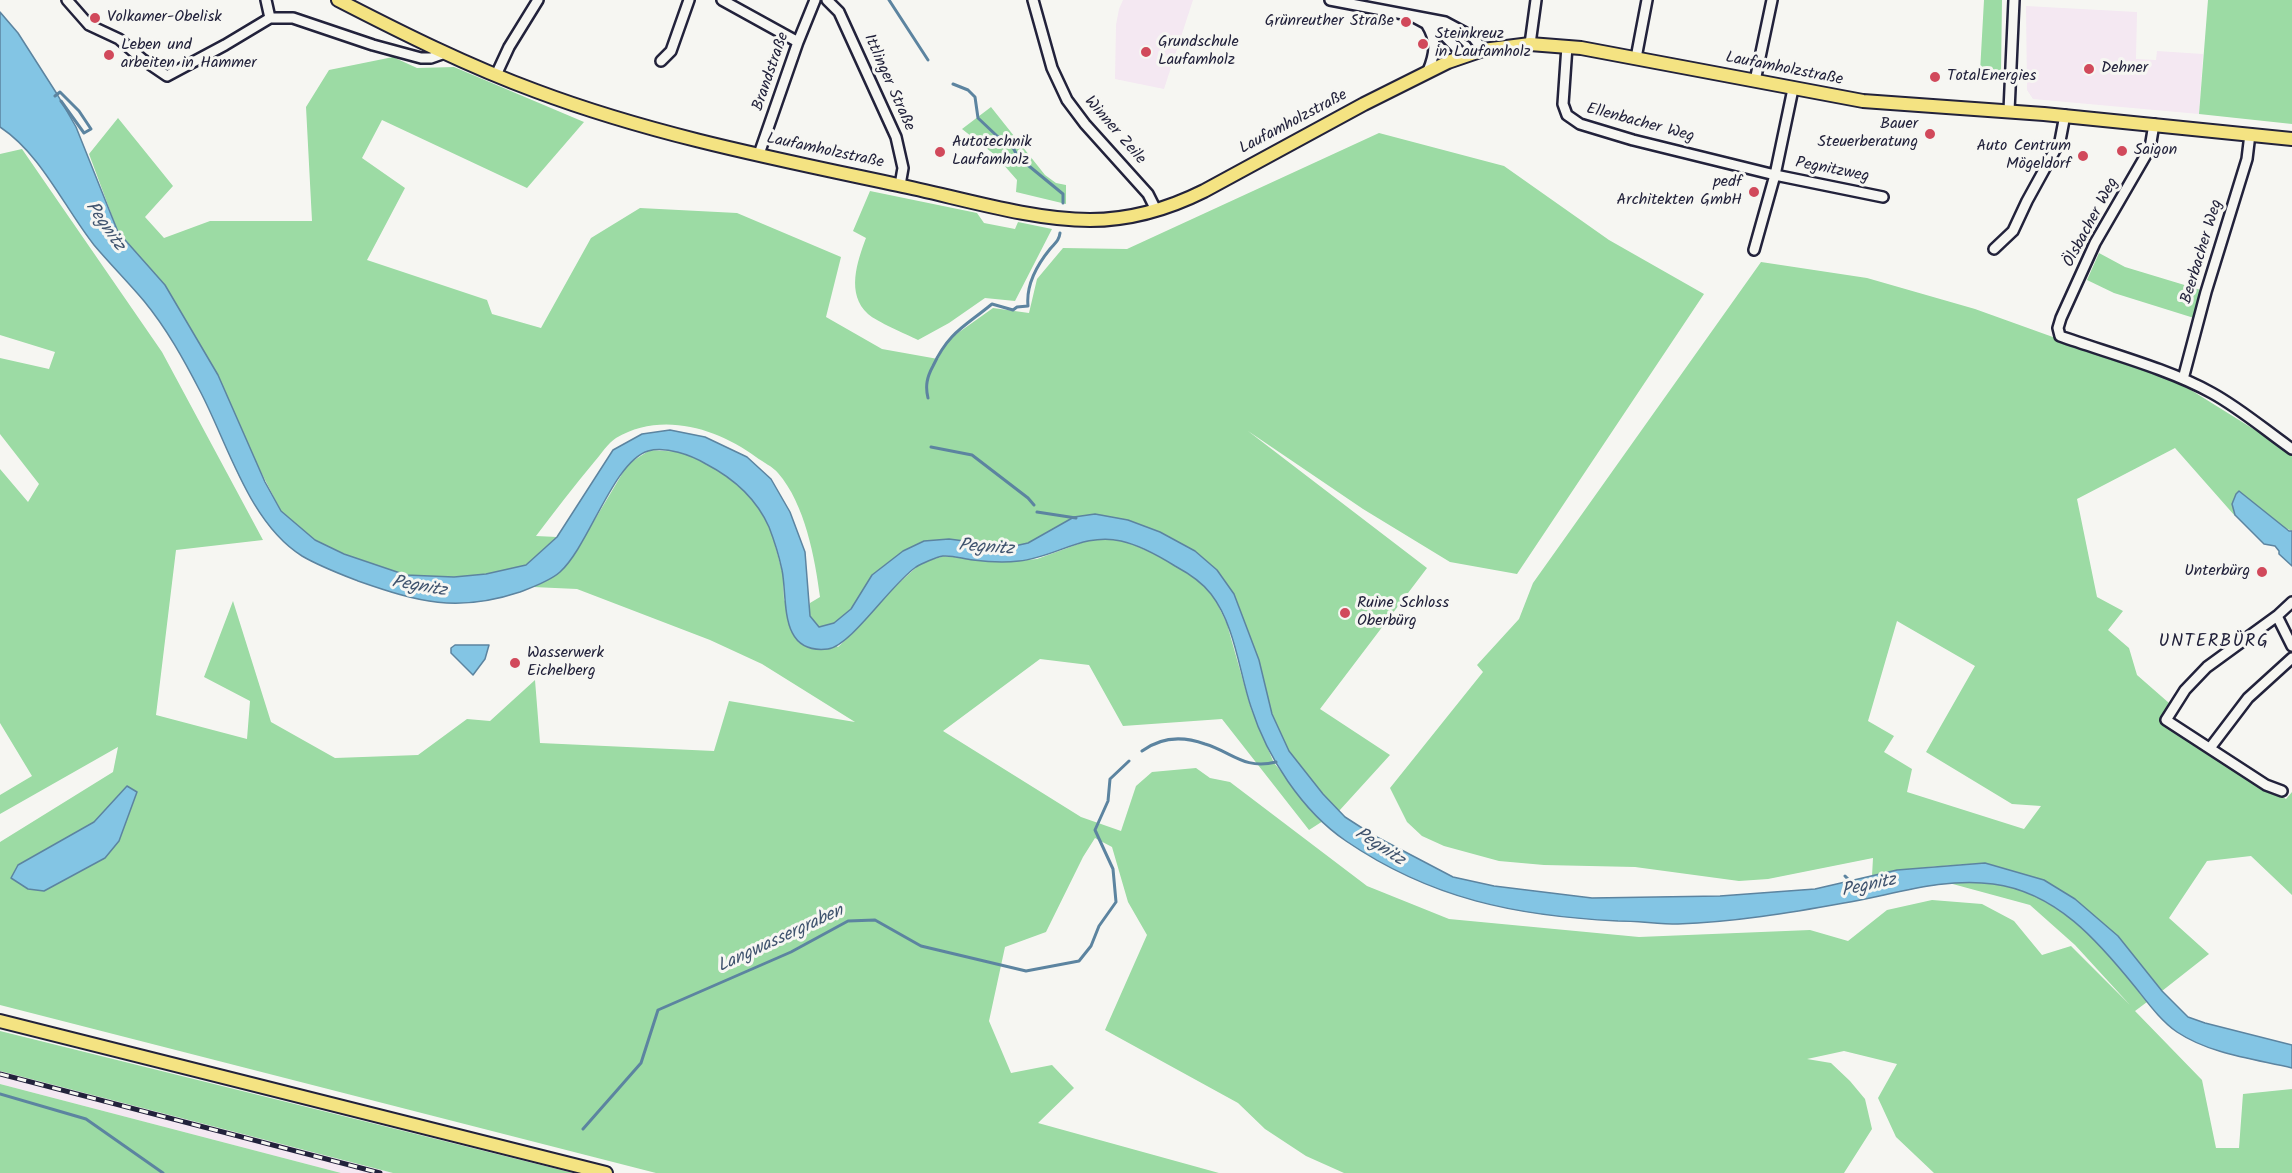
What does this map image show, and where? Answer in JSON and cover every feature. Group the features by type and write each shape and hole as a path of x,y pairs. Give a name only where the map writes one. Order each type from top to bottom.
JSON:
{"main road":[{"name":"Laufamholzstraße","path":"338,0 445,53 496,75 537,92 616,118 759,154 1066,219 1117,218 1156,210 1197,195 1428,71 1483,50 1530,44 1567,46 1876,103 2009,111 2292,139"},
{"path":"0,1021 606,1173"}],"street":[{"path":"67,0 89,25 119,39 167,76 270,18 293,18 422,58 445,53"},
{"path":"266,0 270,18"},
{"path":"496,75 509,47 538,0"},
{"path":"661,61 671,51 689,0"},
{"path":"722,0 798,42"},
{"name":"Brandstraße","path":"759,154 815,0"},
{"name":"Ittlinger Straße","path":"827,0 839,12 897,136 903,168 900,185"},
{"name":"Winner Zeile","path":"1033,0 1052,68 1067,100 1148,194 1156,210"},
{"path":"1330,0 1430,18 1453,25 1473,38 1483,50"},
{"path":"1390,11 1394,0"},
{"path":"1530,44 1536,0"},
{"path":"1636,58 1647,0"},
{"path":"1755,81 1772,0"},
{"path":"2009,111 2014,0"},
{"path":"1412,16 1446,37 1464,56"},
{"path":"1427,25 1434,44 1434,55 1428,71"},
{"name":"Ellenbacher Weg","path":"1567,46 1563,104 1564,111 1572,120 1589,128 1622,137 1776,175"},
{"name":"Pegnitzweg","path":"1754,250 1776,175 1793,89"},
{"path":"1994,249 2013,231 2026,201 2060,141 2065,116"},
{"name":"Ölsbacher Weg","path":"2154,124 2148,152 2095,243 2058,328 2060,336 2183,379"},
{"name":"Beerbacher Weg","path":"2183,379 2209,282 2247,159 2250,134"},
{"name":"Pegnitzweg","path":"1776,175 1883,197"},
{"path":"2183,379 2245,414 2292,449"},
{"path":"2282,791 2266,785 2166,720 2185,690 2207,667 2277,616 2292,602"},
{"path":"2277,616 2292,646"},
{"path":"2210,748 2248,698 2292,658"}],"shaded area":[{"name":"Grundschule Laufamholz","path":"1123,0 1193,0 1164,89 1115,79 1116,25"},
{"path":"2026,6 2137,12 2136,59 2156,60 2157,51 2203,54 2199,114 2033,99 2027,90"},
{"path":"0,1071 393,1173 341,1173 0,1084"}],"green space":[{"path":"1984,0 2002,0 2001,73 1980,72"},
{"path":"2208,0 2292,0 2292,124 2199,114"},
{"path":"393,57 417,68 454,67 584,122 527,188 382,120 362,158 405,188 367,260 487,300 492,314 541,328 591,238 640,208 737,213 841,257 826,317 882,349 938,359 948,340 993,308 1029,313 1037,279 1063,248 1127,249 1379,133 1504,166 1609,240 1704,294 1517,574 1450,562 1363,509 1248,431 1427,568 1320,709 1390,755 1339,811 1289,751 1272,714 1259,660 1234,594 1217,570 1195,551 1160,532 1128,520 1074,517 1028,543 1010,547 949,539 872,575 851,609 834,623 819,627 810,616 810,603 820,597 812,549 795,500 778,473 724,438 706,431 670,424 651,425 633,430 610,443 536,536 557,537 526,565 486,574 454,577 406,575 344,554 315,540 281,511 165,285 118,232 89,154 118,118 173,186 145,217 164,238 210,221 312,221 306,107 329,70"},
{"path":"991,107 1045,175 1056,183 1066,185 1066,204 1016,192 1017,180 995,155 962,129"},
{"path":"22,149 162,352 263,540 176,550 156,715 247,739 250,701 204,677 233,601 271,722 335,758 418,755 467,719 490,721 535,680 540,743 714,751 729,701 855,722 762,664 710,640 577,589 533,587 561,571 582,541 628,464 650,450 682,452 712,466 752,496 771,530 783,575 784,600 838,647 856,630 877,603 921,563 944,556 1005,562 1037,559 1095,538 1125,541 1163,558 1193,576 1213,595 1227,624 1251,709 1274,763 1323,821 1309,830 1222,719 1123,726 1089,665 1040,659 943,731 1081,817 1121,831 1136,786 1152,772 1196,768 1210,778 1230,782 1367,886 1449,919 1639,937 1810,930 1848,941 1887,910 1932,900 1982,904 2014,921 2042,955 2071,946 2130,1005 2075,945 2030,905 1949,883 1986,882 2016,889 2039,899 2080,927 2115,963 2147,1002 2135,1011 2202,1080 2216,1148 2239,1148 2243,1094 2292,1089 2292,1173 1934,1173 1896,1137 1878,1098 1897,1064 1844,1051 1807,1059 1831,1063 1865,1099 1872,1129 1844,1173 1344,1173 1306,1156 1265,1129 1238,1103 1105,1030 1147,935 1128,902 1112,847 1095,838 1083,857 1046,932 1005,947 989,1021 1011,1073 1052,1065 1074,1088 1038,1123 1219,1173 656,1173 0,1005 0,842 113,772 118,747 0,814 0,795 32,776 0,723 0,469 28,502 39,484 0,434 0,358 49,369 55,352 0,335 0,154"},
{"path":"870,191 977,213 984,223 1015,229 1018,222 1052,229 1015,301 985,298 949,323 918,340 872,317 861,306 857,297 855,278 866,238 853,231"},
{"path":"2099,253 2125,267 2201,290 2194,318 2114,293 2087,280"},
{"path":"1761,262 1867,278 1975,309 2178,382 2292,453 2292,531 2232,504 2235,516 2175,448 2077,499 2097,597 2123,611 2108,630 2129,648 2137,675 2169,703 2160,721 2286,799 2292,792 2292,895 2251,856 2207,861 2169,918 2209,954 2162,991 2118,936 1985,863 1928,867 1872,876 1873,858 1768,879 1739,881 1635,867 1544,865 1499,861 1444,846 1422,836 1407,822 1390,788 1483,672 1477,665 1519,619 1533,583","holes":["1897,621 1975,666 1926,752 2012,804 2041,806 2024,829 1907,792 1912,769 1884,752 1894,736 1868,721"]},
{"path":"0,1031 573,1173 393,1173 0,1071"},
{"path":"0,1084 341,1173 0,1173"}],"water":[{"name":"Pegnitz","path":"0,12 18,33 76,127 118,232 165,285 218,375 265,482 281,511 315,540 344,554 406,575 454,577 486,574 526,565 557,537 613,450 642,434 670,430 705,437 747,457 771,479 790,512 805,552 810,616 819,627 834,623 851,609 872,575 903,551 924,541 949,539 1010,547 1028,543 1074,517 1095,514 1128,520 1160,532 1195,551 1217,570 1234,594 1259,660 1272,714 1289,751 1323,794 1345,817 1373,835 1453,877 1494,886 1592,898 1720,896 1815,889 1897,870 1985,863 2044,880 2075,899 2118,936 2162,991 2188,1017 2292,1045 2292,1068 2218,1051 2177,1032 2155,1012 2122,970 2074,921 2037,897 1993,884 1974,882 1937,885 1803,910 1720,921 1670,924 1581,919 1510,909 1476,901 1410,877 1378,861 1330,829 1288,782 1266,745 1251,707 1226,620 1207,590 1190,575 1162,558 1121,541 1094,540 1032,559 1013,562 943,556 925,562 906,575 848,637 828,649 812,649 801,643 793,634 788,623 782,570 776,548 764,517 750,498 725,476 700,461 678,452 655,450 635,458 624,471 612,487 571,560 560,572 520,592 477,602 438,602 400,595 322,566 302,556 284,542 268,524 242,481 194,379 175,345 144,301 94,245 28,151 0,127"},
{"path":"2239,491 2289,531 2292,531 2292,566 2279,554 2275,546 2264,544 2235,515 2232,504"},
{"path":"455,645 489,645 485,659 473,675 451,653 451,648"},
{"path":"127,786 137,792 119,841 105,858 44,891 28,889 11,878 18,865 94,822"}],"waterway":[{"path":"889,0 928,60"},
{"path":"953,84 968,90 975,97 978,118 997,136 1010,142 1018,157 1063,194 1063,203"},
{"path":"55,96 60,92 79,111 91,129 84,133 61,101"},
{"path":"928,398 927,386 931,370 945,345 958,331 992,304 1013,310 1017,307 1028,306 1033,276 1045,255 1058,240 1060,233"},
{"path":"931,447 972,455 1034,505"},
{"path":"1037,512 1076,518"},
{"name":"Langwassergraben","path":"1142,751 1157,743 1180,739 1205,744 1255,764 1276,762"},
{"name":"Langwassergraben","path":"583,1129 641,1063 658,1010 791,952 848,921 875,920 921,946 1026,971 1079,961 1091,946 1099,926 1116,902 1113,869 1095,830 1108,801 1110,779 1129,761"},
{"name":"Pegnitz","path":"1845,876 1852,883"},
{"name":"Langwassergraben","path":"0,1094 86,1119 163,1173"}],"railway":[{"path":"0,1074 380,1173"}],"place":[{"name":"Volkamer-Obelisk","path":"95,18"},
{"name":"Grünreuther Straße","path":"1406,22"},
{"name":"Steinkreuz in Laufamholz","path":"1423,44"},
{"name":"Grundschule Laufamholz","path":"1146,52"},
{"name":"Leben und arbeiten in Hammer","path":"109,55"},
{"name":"Dehner","path":"2089,69"},
{"name":"TotalEnergies","path":"1935,77"},
{"name":"Bauer Steuerberatung","path":"1930,134"},
{"name":"Saigon","path":"2122,151"},
{"name":"Autotechnik Laufamholz","path":"940,152"},
{"name":"Auto Centrum Mögeldorf","path":"2083,156"},
{"name":"pedf Architekten GmbH","path":"1754,192"},
{"name":"Unterbürg","path":"2262,572"},
{"name":"Ruine Schloss Oberbürg","path":"1345,613"},
{"name":"Wasserwerk Eichelberg","path":"515,663"}],"district":[{"name":"UNTERBÜRG","path":"2214,643"}]}
